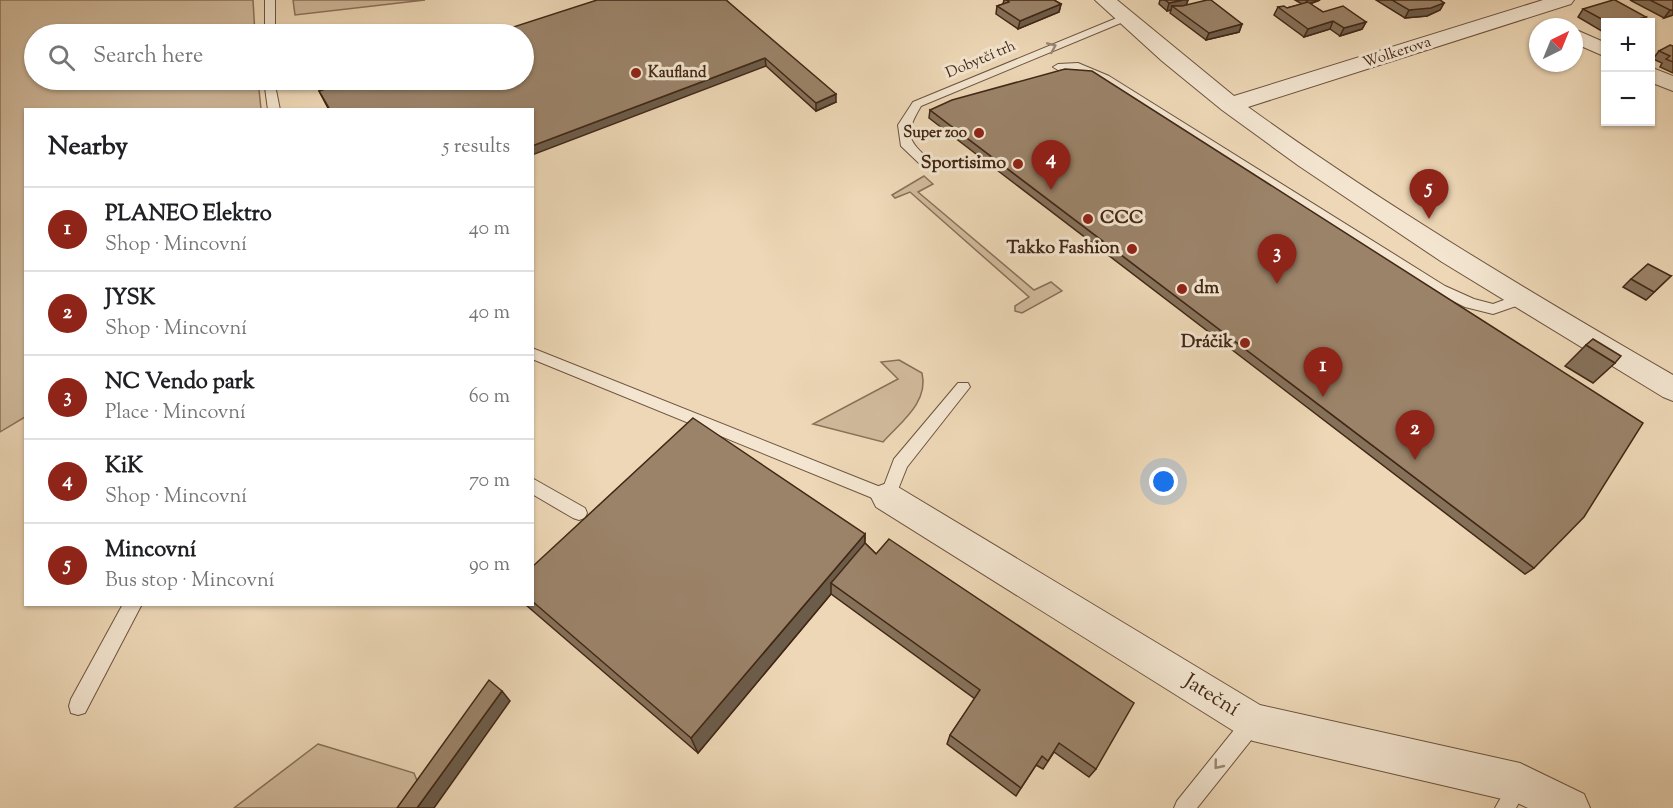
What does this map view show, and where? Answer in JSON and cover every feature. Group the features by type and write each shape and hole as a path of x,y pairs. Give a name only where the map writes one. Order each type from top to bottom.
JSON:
{"street":[{"path":"1105,0 1230,105 1280,142 1520,299 1673,389"},
{"name":"Wolkerova","path":"1230,105 1564,0"},
{"path":"1526,12 1538,18"},
{"path":"1583,40 1601,49"},
{"path":"1655,75 1673,84"},
{"name":"Jateční","path":"887,497 1253,722 1513,795 1570,808"}],"lane":[{"path":"270,0 270,24"},
{"name":"Dobytčí trh","path":"927,164 907,146 904,125 917,104 1124,18"},
{"path":"1058,67 1078,66 1105,78 1440,289 1470,303 1493,309 1520,299"},
{"path":"271,90 274,108"},
{"path":"535,355 887,497 900,464 963,387"},
{"path":"534,486 579,513"},
{"path":"78,706 132,606"},
{"path":"1184,808 1253,722"}],"shaded area":[{"path":"0,0 253,0 254,24 24,24 24,90 259,90 261,108 24,108 24,418 0,432"},
{"path":"293,0 425,0 295,15"},
{"path":"924,176 933,184 918,192 1034,290 1051,282 1062,291 1022,313 1015,311 1015,306 1029,297 910,192 895,198 892,195"},
{"path":"899,360 922,373 923,383 912,411 883,442 813,424 898,379 881,362"},
{"path":"318,744 414,773 428,808 234,808"}],"building":[{"name":"Kaufland","path":"597,0 726,0 836,94 816,103 765,58 534,145 534,108 329,108 319,91 534,90 534,24 523,24"},
{"path":"1007,0 1054,0 1061,4 1020,21 997,6 1009,2"},
{"path":"1165,0 1183,0 1169,3"},
{"path":"1211,0 1242,24 1209,33 1172,6"},
{"path":"1392,0 1440,0 1444,3 1431,8 1409,10"},
{"path":"1615,0 1646,17 1601,19 1583,9"},
{"path":"1650,0 1673,0 1673,10 1670,10"},
{"path":"1308,2 1323,12 1343,6 1366,22 1344,28 1333,21 1308,29 1278,7 1287,8"},
{"path":"1670,45 1673,46 1673,62 1666,59 1670,56 1659,51"},
{"path":"1065,69 1092,71 1643,423 1584,517 1534,568 930,110 952,100"},
{"path":"1648,264 1671,276 1654,292 1631,279"},
{"path":"1593,339 1621,356 1615,363 1586,345"},
{"path":"693,418 865,534 691,738 534,603 534,565"},
{"path":"889,539 1134,703 1096,769 1059,743 1048,761 1042,756 1021,788 950,735 980,690 831,583 865,543 876,554"},
{"path":"489,680 502,691 417,808 397,808"}],"place":[{"name":"Kaufland","path":"636,73"},
{"name":"Super zoo","path":"979,133"},
{"name":"Sportisimo","path":"1018,164"},
{"name":"KiK","path":"1051,190"},
{"name":"CCC","path":"1088,219"},
{"name":"Mincovní","path":"1429,219"},
{"name":"Takko Fashion","path":"1132,249"},
{"name":"NC Vendo park","path":"1277,284"},
{"name":"dm","path":"1182,289"},
{"name":"Dráčik","path":"1245,343"},
{"name":"PLANEO Elektro","path":"1323,397"},
{"name":"JYSK","path":"1415,460"}]}
